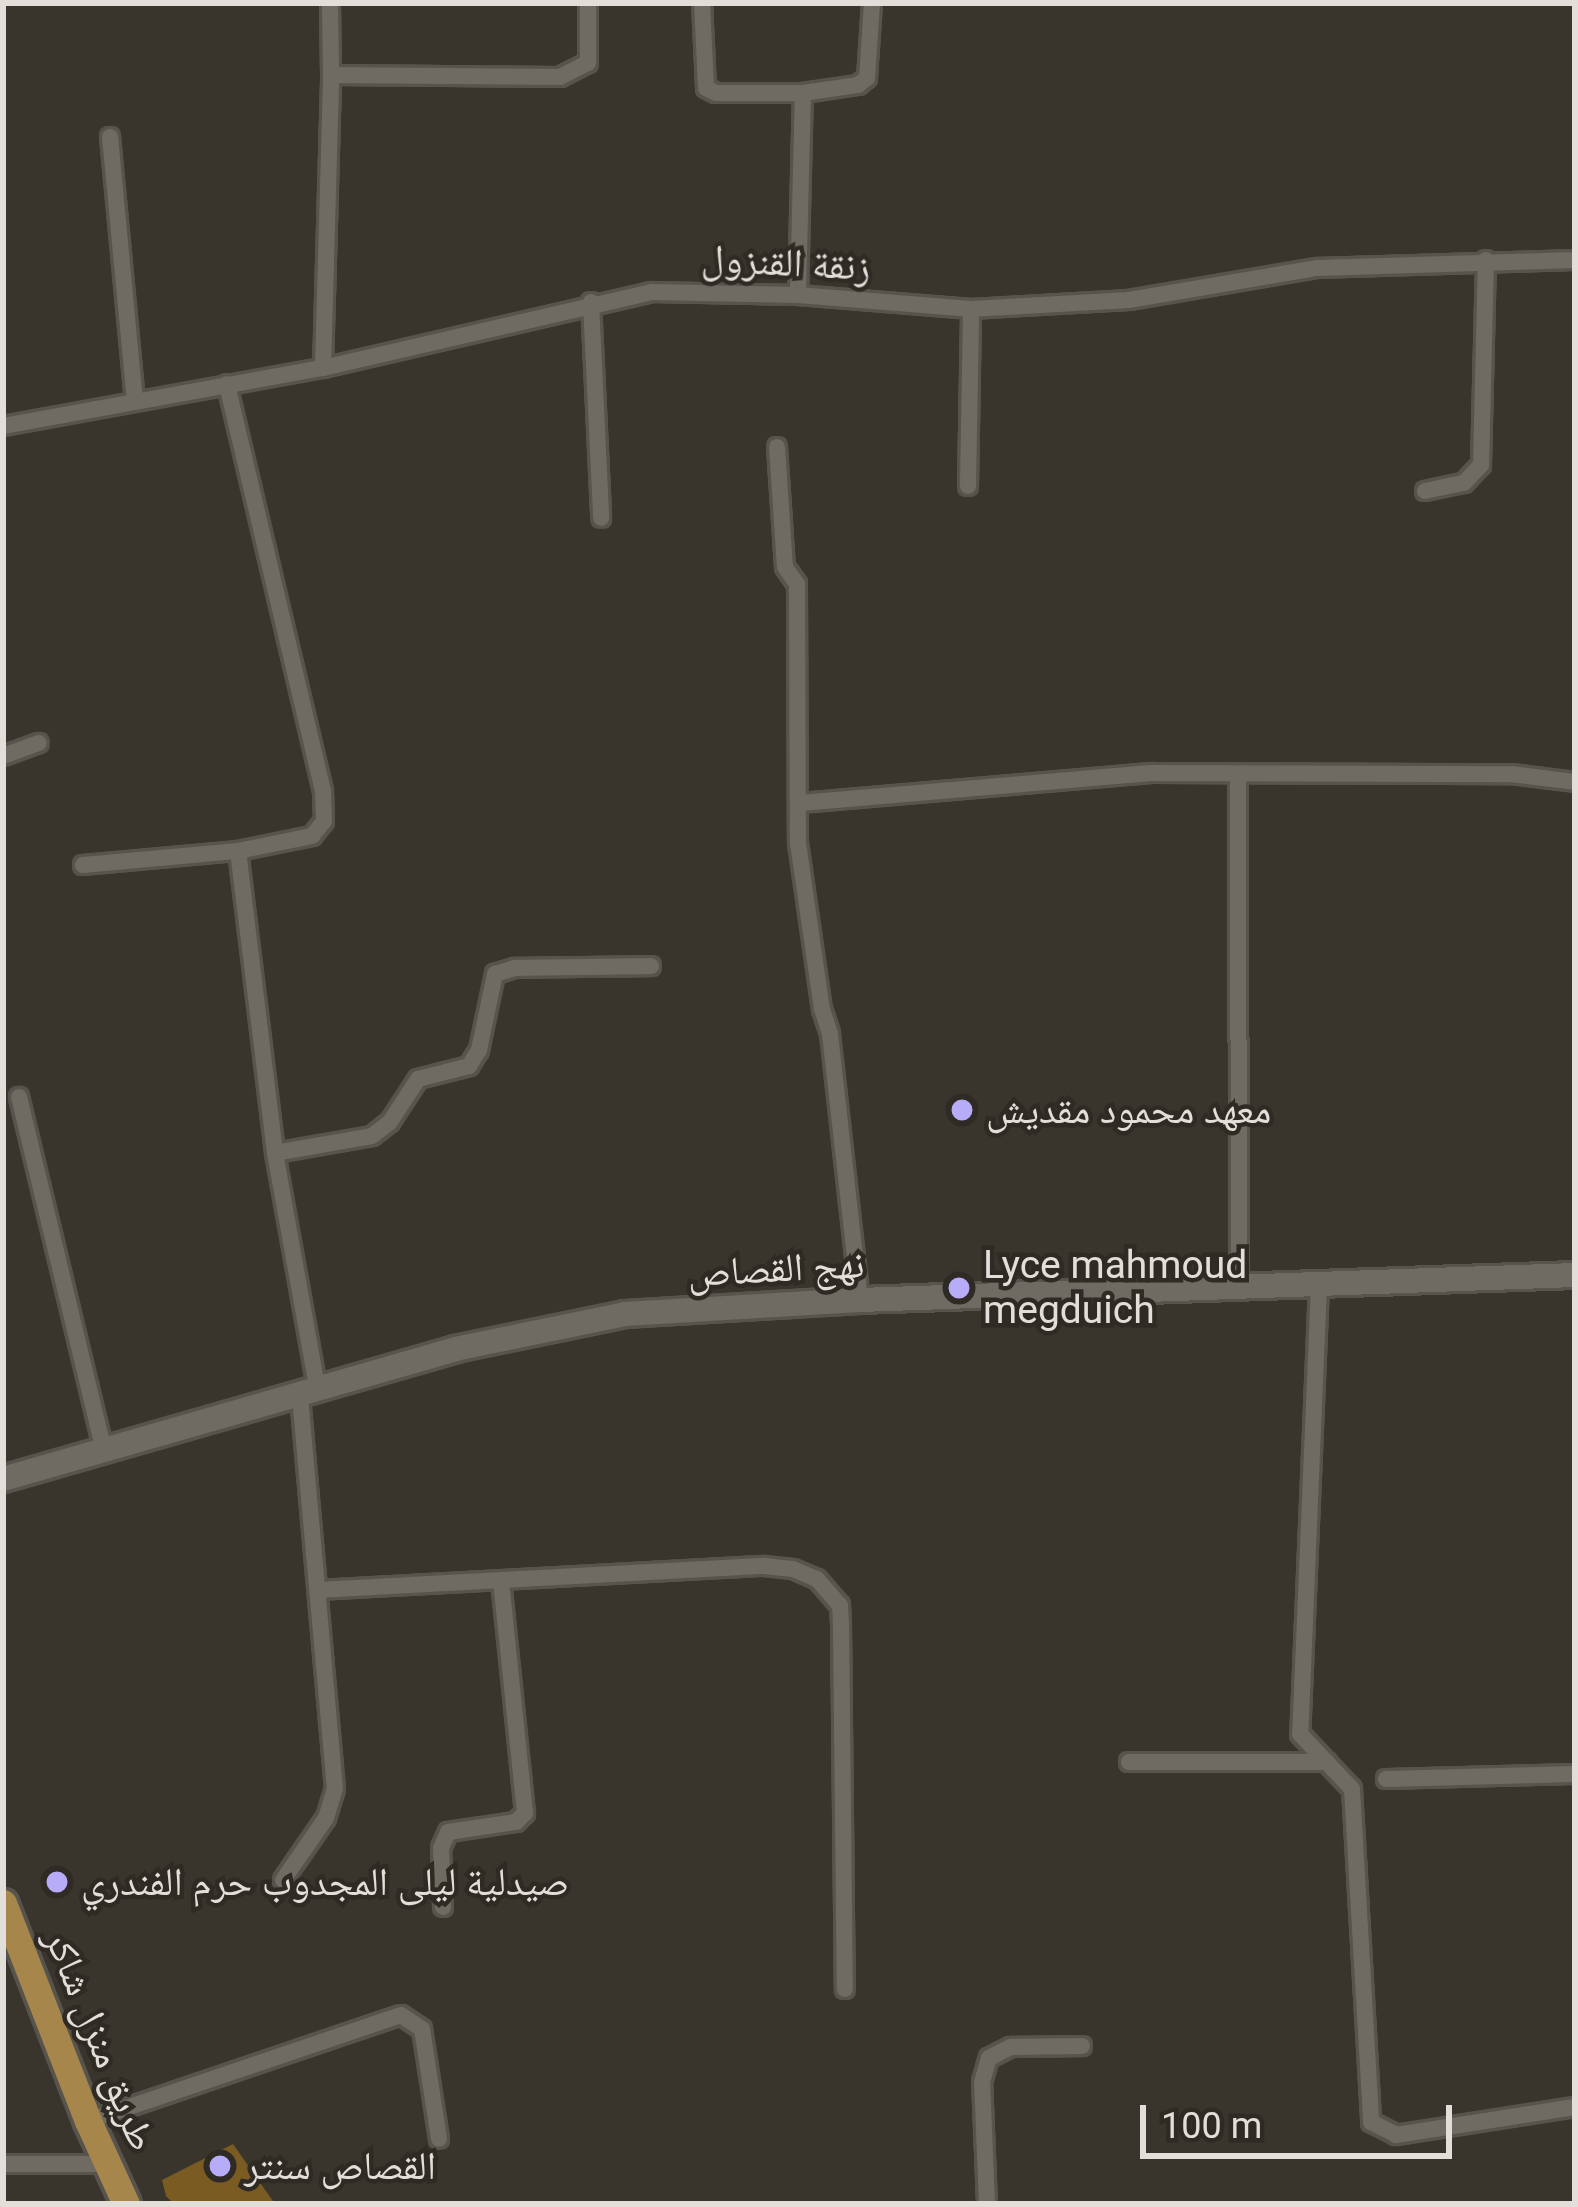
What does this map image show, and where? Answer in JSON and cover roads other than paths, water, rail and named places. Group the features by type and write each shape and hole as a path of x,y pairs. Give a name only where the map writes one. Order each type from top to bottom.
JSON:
{"main road":[{"name":"طريق منزل شاكر","path":"3,1904 105,2164 126,2204"}],"street":[{"path":"323,368 330,3"},
{"path":"331,75 560,76 588,63 588,3"},
{"path":"702,3 706,88 716,93 803,93 858,85 867,78 872,3"},
{"path":"798,295 803,93"},
{"path":"110,137 135,400"},
{"path":"1425,491 1465,483 1481,465 1486,260"},
{"name":"زنقة القنزول","path":"3,425 323,368 591,302 681,290 970,309 1129,299 1317,268 1575,260"},
{"path":"591,302 601,518"},
{"path":"968,486 970,309"},
{"path":"83,865 238,851 312,836 326,812 227,384"},
{"path":"777,447 785,567 796,584 798,843 822,1010 830,1034 860,1300"},
{"path":"3,756 39,743"},
{"path":"800,803 1152,773 1511,774 1575,782"},
{"path":"1238,775 1239,1290"},
{"path":"238,851 309,1393 334,1801 283,1880"},
{"path":"275,1153 372,1136 390,1122 418,1078 469,1066 479,1050 491,982 502,971 651,966"},
{"path":"19,1097 104,1450"},
{"name":"نهج القصاص","path":"3,1479 455,1349 625,1314 860,1300 1575,1275"},
{"path":"1319,1286 1300,1734 1347,1781 1354,1802 1371,2122 1396,2135 1575,2107"},
{"path":"318,1590 764,1566 794,1569 828,1588 840,1605 841,1624 845,1989"},
{"path":"442,1906 443,1838 456,1829 516,1822 525,1814 501,1582"},
{"path":"1129,1762 1328,1762"},
{"path":"1386,1779 1575,1774"},
{"path":"88,2121 401,2015 422,2029 439,2139"},
{"path":"987,2204 982,2082 989,2058 1011,2048 1082,2046"},
{"path":"3,2164 105,2164"}],"place":[{"name":"معهد محمود مقديش","path":"962,1110"},
{"name":"Lyce mahmoud megduich","path":"959,1288"},
{"name":"صيدلية ليلى المجدوب حرم الفندري","path":"57,1882"},
{"name":"القصاص سنتر","path":"220,2166"}]}
